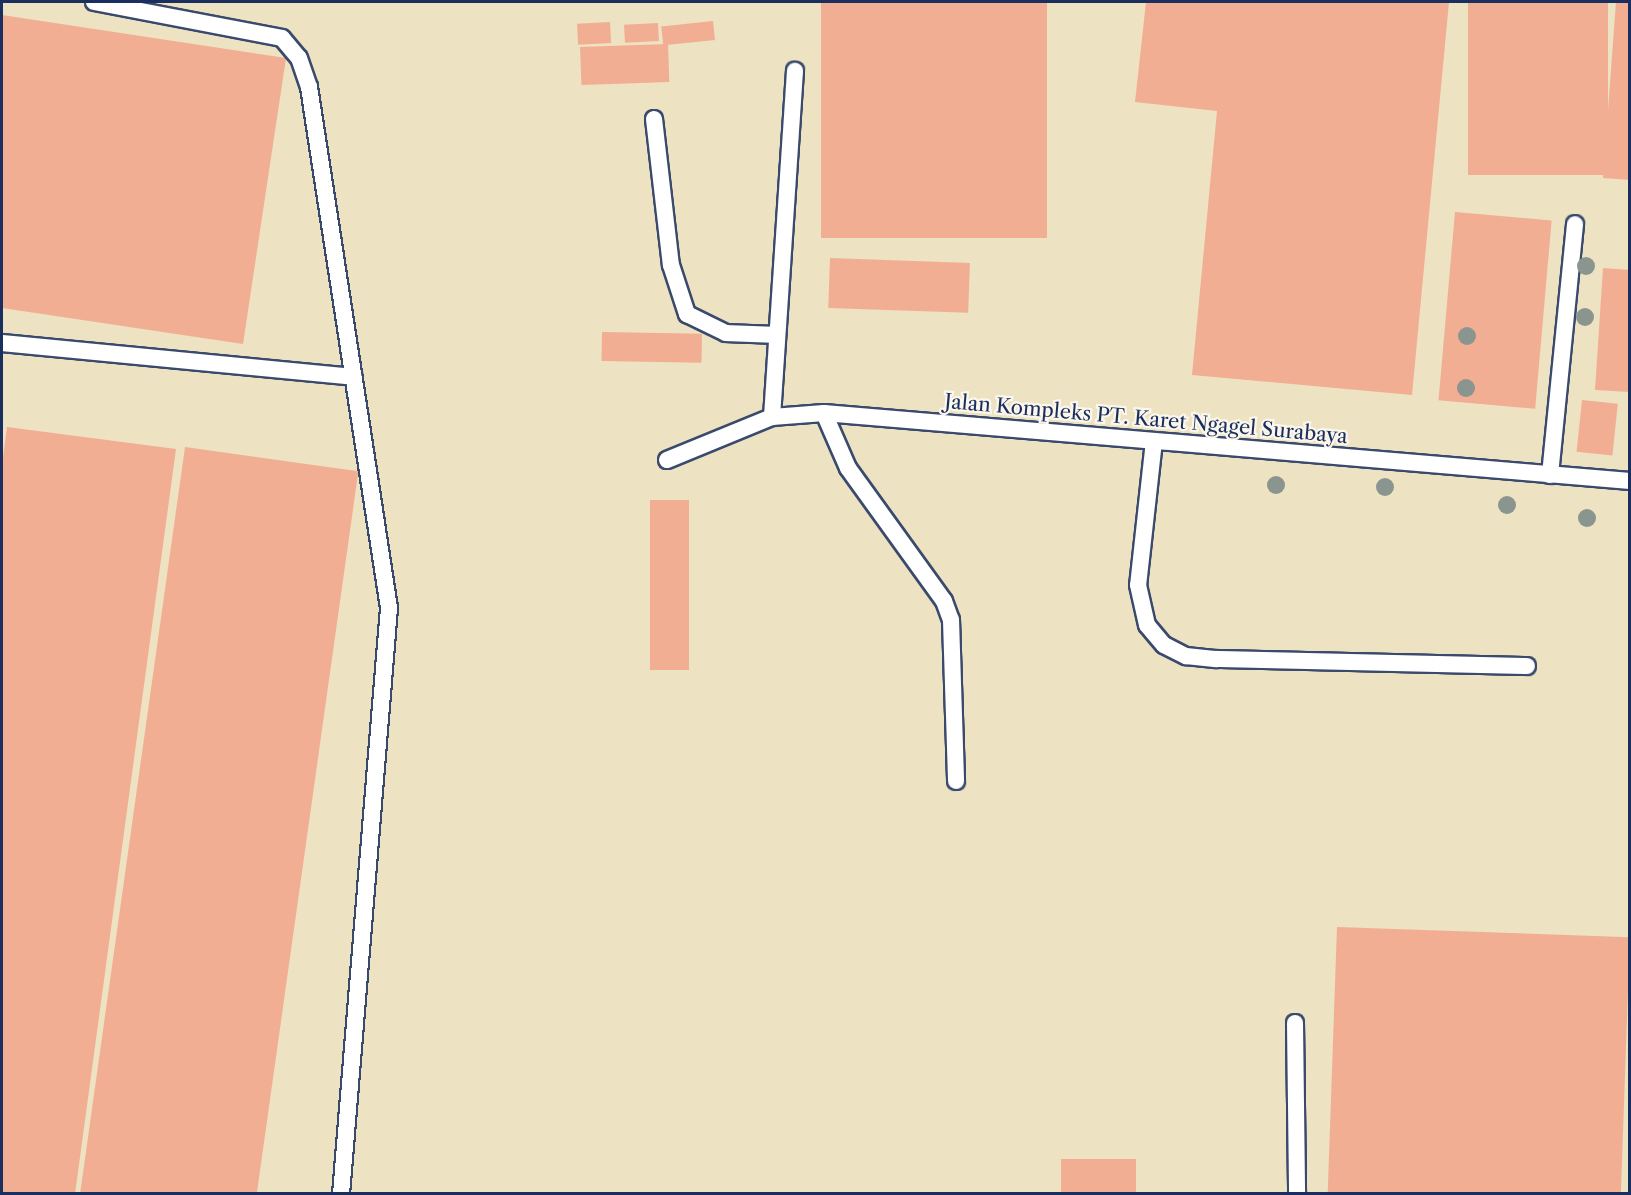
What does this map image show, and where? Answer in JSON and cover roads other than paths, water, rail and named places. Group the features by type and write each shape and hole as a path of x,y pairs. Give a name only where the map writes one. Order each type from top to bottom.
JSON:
{"lane":[{"path":"94,2 282,38 299,58 309,87 389,608 340,1194"},
{"path":"772,417 795,71"},
{"path":"654,119 671,266 687,314 726,333 777,335"},
{"path":"1550,475 1575,224"},
{"path":"2,343 353,377"},
{"path":"824,413 848,468 944,601 951,620 956,781"},
{"name":"Jalan Kompleks PT. Karet Ngagel Surabaya","path":"667,460 772,417 824,413 1629,482"},
{"path":"1154,441 1138,585 1147,625 1164,645 1186,656 1217,659 1527,666"},
{"path":"1295,1023 1297,1194"}]}
